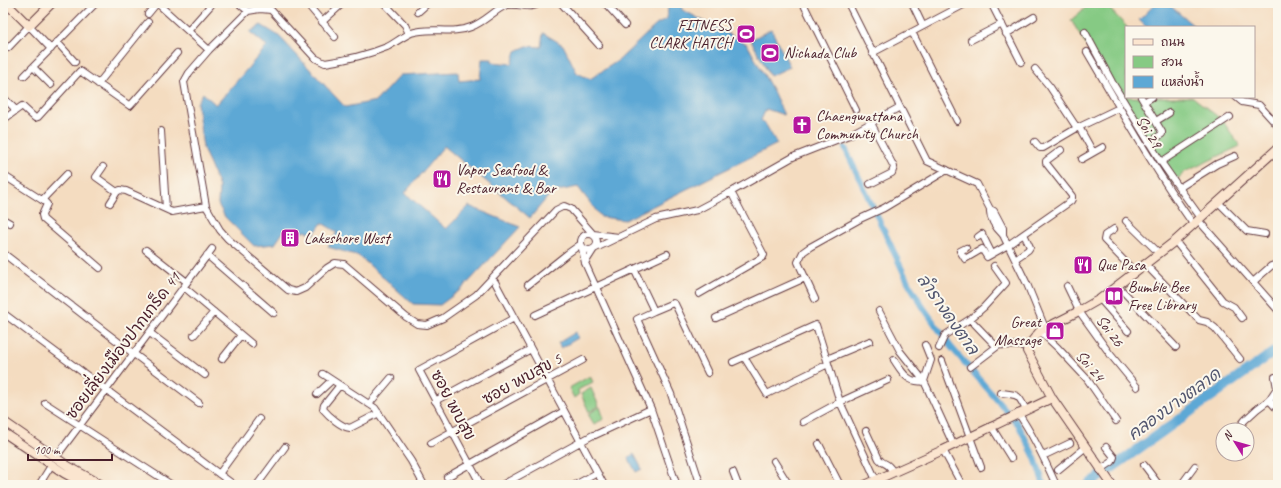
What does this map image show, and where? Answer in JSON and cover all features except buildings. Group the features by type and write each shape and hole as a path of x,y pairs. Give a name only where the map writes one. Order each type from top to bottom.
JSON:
{"street":[{"path":"3,6 6,3 51,49"},
{"path":"8,48 52,3"},
{"path":"24,76 96,3"},
{"path":"148,14 157,3 208,50"},
{"path":"238,3 248,11"},
{"path":"322,22 343,3"},
{"path":"384,3 405,25 409,34"},
{"path":"418,12 428,3"},
{"path":"539,3 537,5 528,6 517,4 505,6 471,27 456,31 441,29 421,30 409,34 389,46 375,52 325,63 315,58 271,10 260,9 248,11 208,50 188,74 184,82 206,206 220,230 288,290 296,292 305,288 327,268 335,263 344,264 406,317 417,324 427,325 444,318 476,295 556,210 564,206 571,210 596,236 598,243 586,263"},
{"path":"561,3 599,45"},
{"path":"605,3 625,25"},
{"path":"803,3 856,110"},
{"path":"848,3 927,161 977,184 990,209 990,214 998,230 1003,235 1027,284 1042,330"},
{"path":"913,3 923,26"},
{"path":"872,53 967,3"},
{"path":"991,3 1021,62"},
{"path":"188,31 211,5"},
{"path":"309,6 335,37"},
{"path":"1006,34 1034,17"},
{"path":"98,84 148,22"},
{"path":"971,40 1002,24"},
{"path":"912,32 957,121"},
{"path":"1085,32 1112,82 1161,162 1180,189 1197,220 1277,309"},
{"path":"57,42 75,62"},
{"name":"Soi 29","path":"1087,52 1169,190 1197,220"},
{"path":"3,120 22,106 35,118 38,117 80,71 130,106 177,53"},
{"path":"33,67 51,85"},
{"path":"1035,69 1050,87 1093,152"},
{"path":"3,97 16,110"},
{"path":"1237,98 1242,102 1259,105 1278,126"},
{"path":"1142,100 1162,132 1162,134 1149,143"},
{"path":"581,244 587,250 594,249 656,219 697,210 794,157 849,136 870,123 900,108"},
{"path":"1035,142 1040,148 1043,148 1078,128 1119,108"},
{"path":"1156,121 1169,113"},
{"path":"1161,162 1230,117"},
{"path":"870,123 894,167 892,173 870,184"},
{"path":"161,131 166,209"},
{"path":"1082,158 1103,147"},
{"path":"1110,483 1052,398 1028,352 1028,346 1042,330 1100,299 1175,241 1278,148"},
{"path":"966,248 960,251 965,259 982,249 987,257 1008,245 1071,201 1072,199 1046,163 1046,160 1061,150"},
{"path":"1180,189 1182,186 1217,164 1235,156"},
{"path":"103,167 96,177 117,192"},
{"path":"815,299 798,262 803,252 862,218 884,208 947,170"},
{"path":"42,200 66,174"},
{"path":"3,175 47,204 42,215 43,219 100,268"},
{"path":"110,203 120,190 126,191 172,212 206,206"},
{"path":"699,294 763,257 764,255 731,192"},
{"path":"1218,202 1247,231 1265,234"},
{"path":"3,218 10,223"},
{"path":"1126,221 1159,253"},
{"path":"584,224 581,244 586,263 651,409 676,483"},
{"path":"1114,229 1105,235 1104,240 1135,272"},
{"path":"583,236 593,234 619,237"},
{"path":"978,236 982,234 992,254"},
{"path":"1015,259 1030,247 1024,234"},
{"path":"1175,241 1224,301 1234,307 1242,318"},
{"path":"528,285 581,244"},
{"name":"ซอยเลี่ยงเมืองปากเกร็ด 41","path":"39,485 54,461 106,389 150,333 212,249"},
{"path":"146,250 214,312 252,344"},
{"path":"3,253 199,402"},
{"path":"535,315 667,254"},
{"path":"207,255 274,313"},
{"path":"1145,264 1199,320 1207,322 1215,328 1240,358"},
{"path":"941,341 984,307 1006,283 994,266"},
{"path":"1253,282 1271,266 1278,266"},
{"path":"634,269 654,311"},
{"path":"716,318 805,278"},
{"path":"495,282 604,485"},
{"path":"1117,285 1176,347"},
{"name":"Soi 26","path":"1067,286 1079,311 1110,354 1137,387"},
{"path":"1100,299 1128,332"},
{"path":"703,485 699,480 671,394 637,319 673,303 675,304 708,373"},
{"path":"879,311 900,351 924,381 953,444"},
{"path":"194,335 214,312"},
{"path":"3,313 234,485"},
{"name":"ซอย พบสุข","path":"481,485 419,372 420,369 514,318"},
{"path":"970,319 991,342 1000,345 1028,346"},
{"path":"733,362 816,325 840,402 876,480"},
{"name":"Soi 24","path":"1042,330 1086,379 1116,421"},
{"path":"150,333 205,375"},
{"path":"222,358 242,335"},
{"path":"744,357 767,394 870,341"},
{"path":"924,381 931,360 925,345"},
{"path":"970,367 1000,345"},
{"path":"435,401 531,349"},
{"name":"ซอย พบสุข 5","path":"431,443 583,360"},
{"path":"894,360 908,378 918,382 924,381"},
{"path":"942,361 981,467"},
{"path":"323,374 369,404 379,413 412,461 424,485"},
{"path":"1243,422 1257,408 1269,400 1277,388 1275,377"},
{"path":"369,404 391,378"},
{"path":"317,394 332,380"},
{"path":"803,422 840,402 888,380"},
{"path":"340,385 324,405 323,409 341,424 350,428 379,413"},
{"path":"1001,393 1016,394 1019,397 1016,414"},
{"path":"864,485 943,450 969,436 1052,398"},
{"path":"1269,400 1278,410"},
{"path":"45,403 172,485"},
{"path":"502,485 580,442 651,409"},
{"path":"447,477 564,412"},
{"path":"1016,414 1028,427 1056,485"},
{"path":"219,474 259,419"},
{"path":"3,421 54,461 64,473 86,485"},
{"path":"991,426 1011,458"},
{"path":"3,432 54,461 102,485"},
{"path":"866,432 879,459 889,465 893,472"},
{"path":"1043,456 1070,443"},
{"path":"819,444 840,485"},
{"path":"257,485 285,447"},
{"path":"1058,470 1086,447"},
{"path":"1101,471 1112,462 1114,457 1106,447"},
{"path":"943,450 962,485"},
{"path":"774,462 789,485"},
{"path":"1144,465 1159,485"},
{"path":"1181,485 1195,466"},
{"path":"733,472 738,485"},
{"path":"575,485 597,473"}],"green space":[{"path":"1091,3 1104,3 1126,26 1125,98 1194,98 1222,120 1240,146 1185,172 1172,184 1071,20"},
{"path":"590,376 593,382 578,390 579,394 574,398 569,388"},
{"path":"591,388 599,406 589,412 581,394"},
{"path":"600,407 604,419 594,424 588,414"}],"water":[{"path":"671,3 686,3 681,9 747,44 773,91 784,115 766,109 761,120 766,125 777,144 625,220 601,217 578,187 552,192 530,218 444,146 405,193 446,229 469,206 520,227 463,288 440,305 413,304 359,256 328,247 337,232 322,223 314,234 305,231 297,235 286,228 275,244 254,246 225,217 218,204 219,187 203,148 197,103 203,93 216,105 267,46 250,32 261,25 279,36 345,107 376,101 400,75 458,72 459,81 480,79 482,59 492,59 492,62 512,64 516,51 527,46 541,47 543,33 563,45 577,73 590,79 619,60 656,25 667,19 668,7"},
{"path":"1156,3 1167,3 1194,26 1145,26 1139,20"},
{"name":"Nichada Club","path":"771,29 790,67 770,76 751,40"},
{"path":"576,332 578,338 561,348 558,343"},
{"path":"634,454 642,469 636,472 628,458"}],"waterway":[{"name":"ลำรางดงตาล","path":"845,148 908,282 923,307 951,347 1018,424 1035,458 1044,485"},
{"name":"คลองบางตลาด","path":"1088,485 1278,349"}],"place":[{"name":"FITNESS CLARK HATCH","path":"746,34"},
{"name":"Nichada Club","path":"770,53"},
{"name":"Chaengwattana Community Church","path":"802,125"},
{"name":"Vapor Seafood & Restaurant & Bar","path":"442,179"},
{"name":"Lakeshore West","path":"290,238"},
{"name":"Que Pasa","path":"1083,265"},
{"name":"Bumble Bee Free Library","path":"1114,296"},
{"name":"Great Massage","path":"1055,331"}]}
